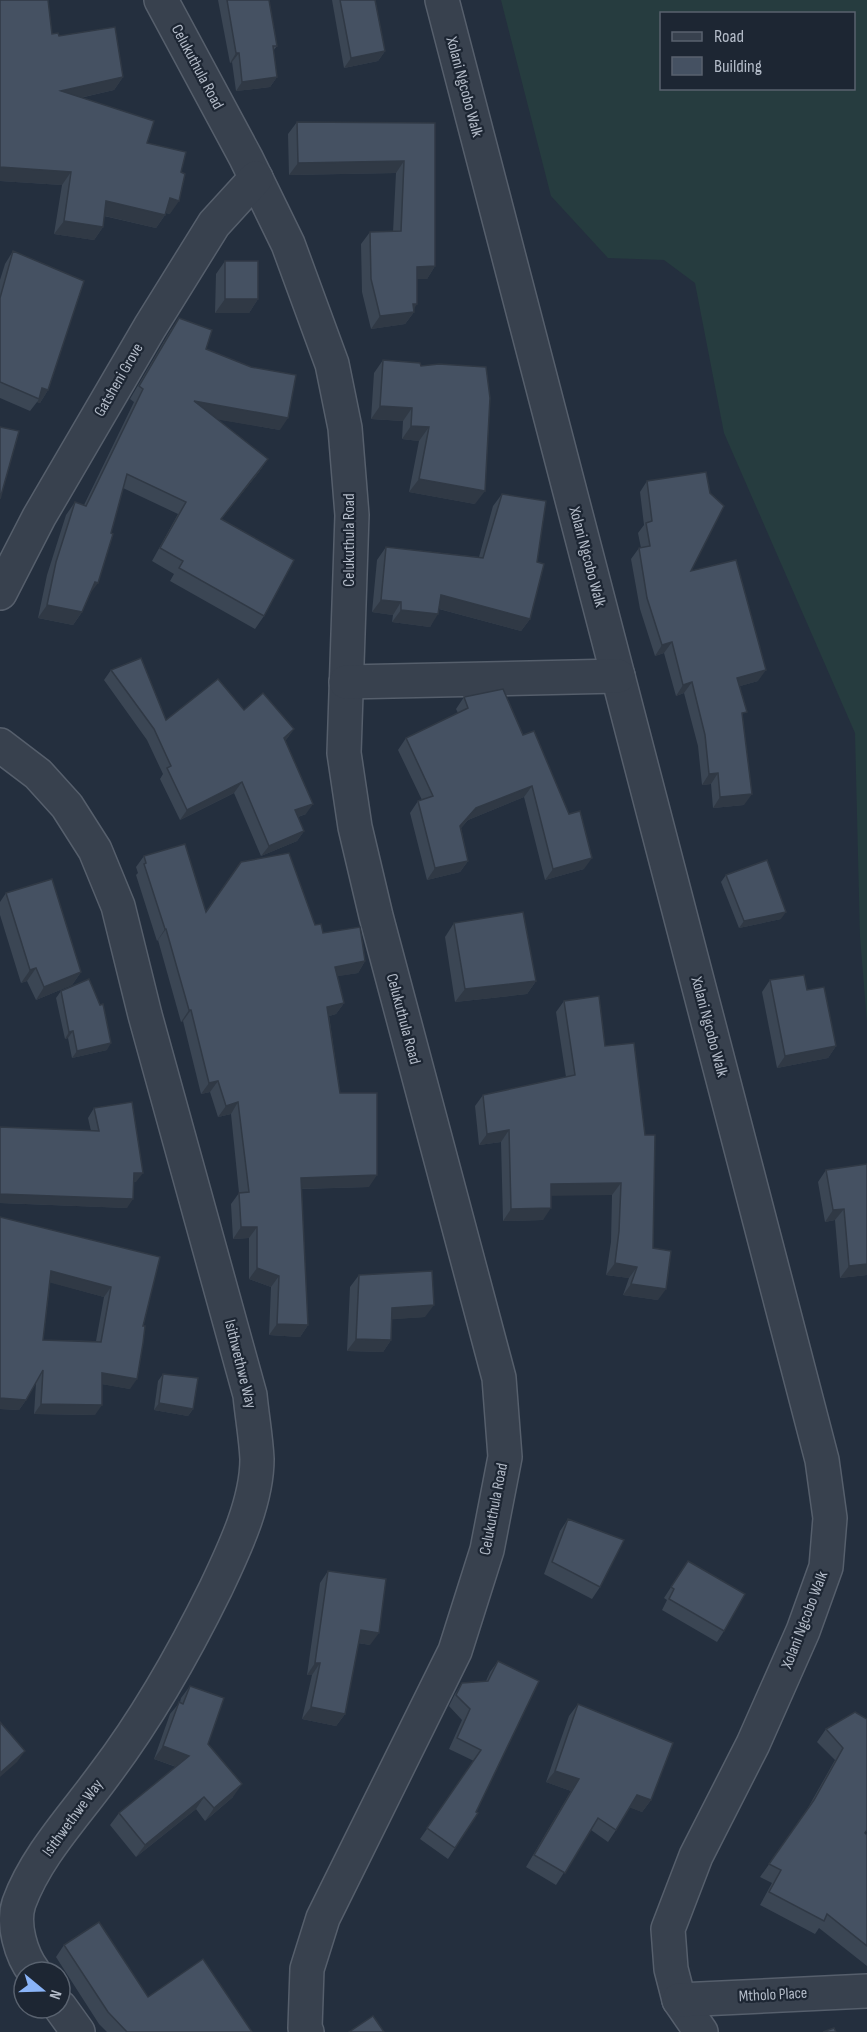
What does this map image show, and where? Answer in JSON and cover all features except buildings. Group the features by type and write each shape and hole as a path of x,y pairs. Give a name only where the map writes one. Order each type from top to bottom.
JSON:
{"street":[{"name":"Celukuthula Road","path":"161,0 256,178 288,244 332,364 345,428 352,515 344,753 355,827 376,916 500,1378 505,1457 487,1550 455,1651 323,1918 307,1969 305,2028 307,2032"},
{"name":"Xolani Ngcobo Walk","path":"442,0 822,1460 830,1518 826,1567 803,1630 753,1744 696,1856 668,1929 670,1970 679,2000 701,2032"},
{"name":"Gatsheni Grove","path":"0,593 39,517 150,327 214,224 256,178"},
{"path":"346,682 618,676"},
{"name":"Isithwethwe Way","path":"0,745 38,774 67,806 95,850 118,906 145,1015 250,1395 257,1460 251,1501 233,1553 190,1642 129,1741 47,1851 30,1878 18,1906 18,1937 26,1960"},
{"name":"Mtholo Place","path":"679,2000 867,1990"}],"green space":[{"path":"501,0 867,0 867,1022 860,937 855,733 724,433 695,283 664,260 608,258 551,196"}]}
